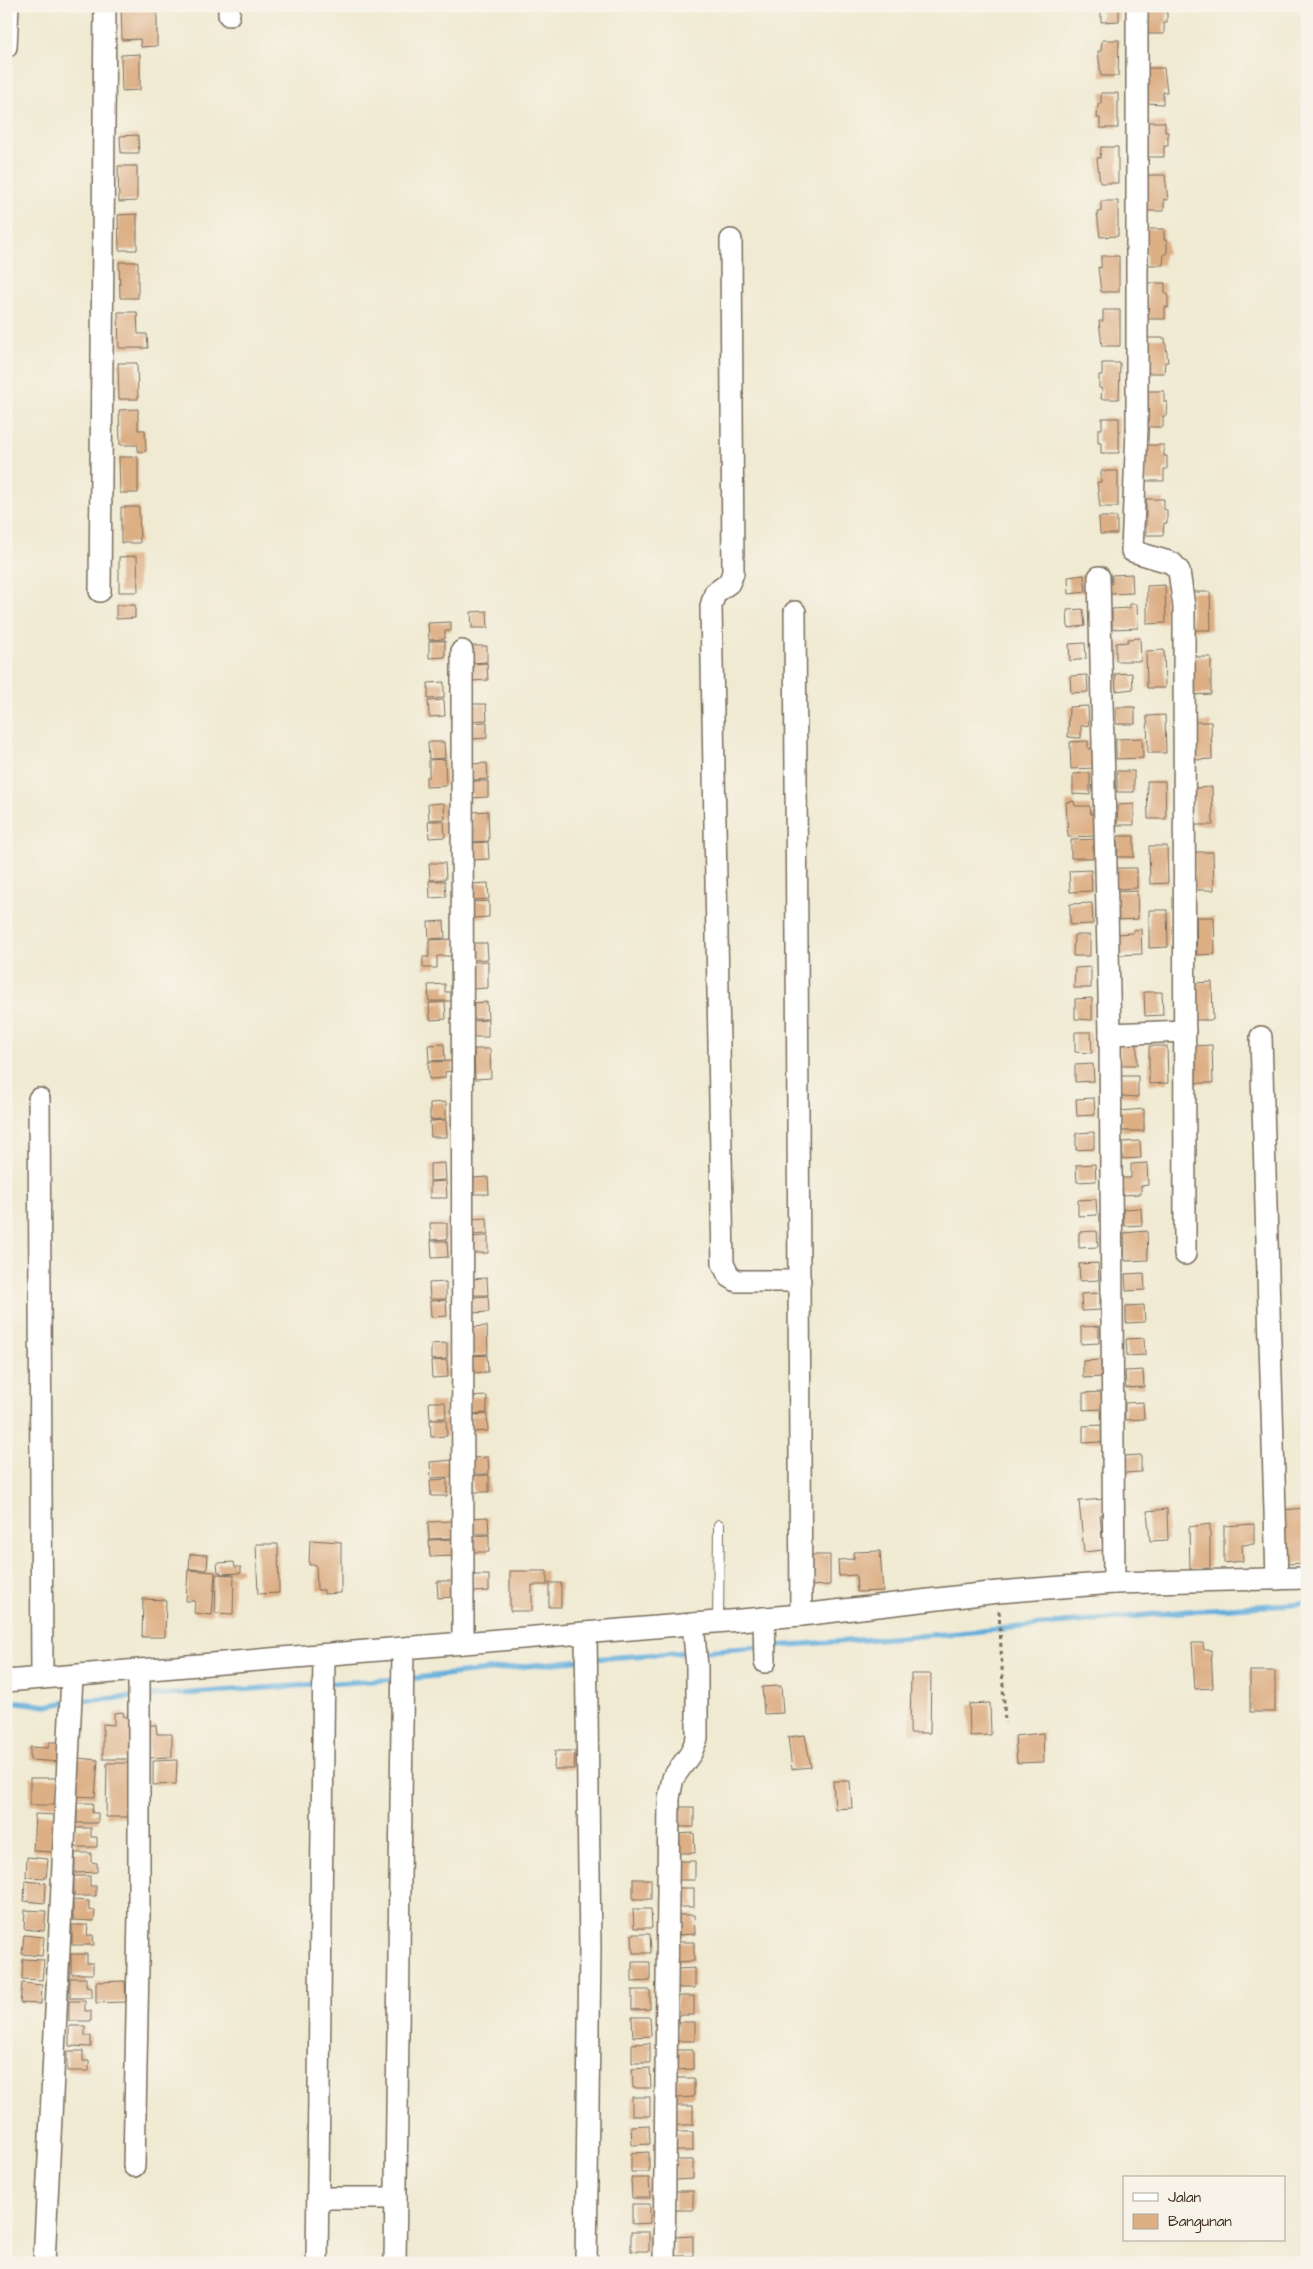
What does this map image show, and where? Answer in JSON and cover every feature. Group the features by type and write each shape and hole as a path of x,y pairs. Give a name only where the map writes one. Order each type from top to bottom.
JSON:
{"street":[{"path":"6,46 8,6"},
{"path":"100,591 105,6"},
{"path":"1136,6 1137,429 1132,551 1172,563 1179,571 1184,607 1185,1254"},
{"path":"731,240 733,573 729,583 715,593 711,606 723,1264 729,1276 737,1281 800,1281"},
{"path":"1099,577 1110,1034 1114,1582"},
{"path":"795,612 800,1281 800,1615"},
{"path":"462,651 463,1644"},
{"path":"1110,1034 1185,1031"},
{"path":"1261,1037 1277,1579"},
{"path":"39,1099 42,1678"},
{"path":"6,1681 42,1678 72,1680 403,1658 463,1644 586,1640 694,1631 718,1622 765,1626 800,1615 998,1592 1114,1582 1307,1578"},
{"path":"765,1626 765,1660"},
{"path":"664,2263 668,1798 673,1778 691,1753 697,1738 697,1667 694,1631"},
{"path":"586,1640 590,1948 586,2263"},
{"path":"395,2263 403,1658"},
{"path":"317,2263 324,1663"},
{"path":"134,2166 139,1923 139,1675"},
{"path":"44,2263 72,1680"},
{"path":"318,2198 396,2198"}],"lane":[{"path":"718,1622 719,1525"}],"path":[{"path":"999,1606 1005,1723"}],"building":[{"path":"121,6 157,6 157,46 141,47 140,39 122,40"},
{"path":"1098,6 1119,6 1119,21 1101,22 1101,11 1098,11"},
{"path":"1147,6 1164,6 1164,9 1167,9 1167,23 1164,23 1164,34 1146,34"},
{"path":"1102,40 1119,40 1118,76 1101,76 1098,51 1101,51"},
{"path":"140,54 140,90 122,91 121,55"},
{"path":"1146,68 1164,68 1167,92 1163,92 1163,104 1146,103"},
{"path":"1101,93 1118,93 1118,128 1100,128 1100,118 1097,118 1098,104 1101,104"},
{"path":"1147,122 1165,122 1165,132 1168,132 1168,146 1164,146 1164,157 1147,157"},
{"path":"138,135 139,153 121,153 120,136"},
{"path":"1101,147 1118,147 1118,183 1100,183 1097,158 1100,158"},
{"path":"118,166 137,166 137,201 119,202"},
{"path":"1147,175 1165,175 1168,200 1164,199 1164,211 1146,211"},
{"path":"1101,201 1118,201 1118,236 1100,237 1097,212 1101,212"},
{"path":"137,214 137,250 119,250 118,215"},
{"path":"1146,229 1164,229 1164,240 1167,240 1167,254 1164,254 1163,265 1146,265"},
{"path":"1101,256 1119,256 1119,292 1101,292 1098,267 1101,268"},
{"path":"119,262 138,262 138,298 120,298"},
{"path":"1148,283 1165,283 1165,294 1168,294 1168,308 1165,307 1165,319 1147,319"},
{"path":"1103,310 1120,310 1120,346 1102,346 1099,321 1103,321"},
{"path":"118,312 137,312 138,334 147,334 148,348 119,348"},
{"path":"1147,338 1165,338 1168,362 1165,362 1164,373 1147,373"},
{"path":"118,363 137,363 138,399 119,399"},
{"path":"1102,363 1120,363 1119,399 1101,399 1102,389 1099,388 1099,375 1102,375"},
{"path":"1146,391 1164,391 1164,402 1167,402 1166,416 1163,416 1163,427 1146,427"},
{"path":"138,409 138,430 145,430 146,451 138,452 138,445 120,445 119,410"},
{"path":"1102,418 1119,418 1119,453 1101,453 1101,443 1098,443 1098,429 1102,429"},
{"path":"1146,445 1164,445 1164,456 1167,456 1167,469 1164,469 1164,481 1146,481"},
{"path":"119,457 138,457 138,493 120,493"},
{"path":"1101,471 1118,471 1118,507 1100,507 1097,482 1101,482"},
{"path":"1146,499 1164,499 1164,509 1167,510 1167,523 1164,523 1163,535 1146,535"},
{"path":"121,507 139,507 140,543 121,543"},
{"path":"1099,517 1117,517 1117,534 1100,534"},
{"path":"137,556 138,592 119,592 119,557"},
{"path":"1132,574 1133,593 1108,594 1107,584 1112,584 1112,575"},
{"path":"1084,575 1086,592 1069,594 1068,577"},
{"path":"1165,585 1166,623 1147,624 1147,586"},
{"path":"1191,592 1210,592 1211,630 1192,630"},
{"path":"1130,604 1137,604 1138,628 1112,629 1112,609 1130,608"},
{"path":"116,605 135,605 135,618 116,619"},
{"path":"1083,609 1085,626 1068,628 1067,610"},
{"path":"487,611 488,628 472,628 471,612"},
{"path":"451,622 451,631 445,631 445,639 429,640 428,623"},
{"path":"1140,638 1141,661 1116,661 1116,643"},
{"path":"429,641 445,641 445,657 429,658"},
{"path":"1085,643 1086,659 1070,661 1069,644"},
{"path":"471,646 487,646 487,662 471,663"},
{"path":"1164,650 1165,688 1147,688 1146,651"},
{"path":"1192,657 1211,657 1211,694 1193,695"},
{"path":"487,663 488,680 472,681 471,664"},
{"path":"1132,673 1133,689 1116,691 1115,674"},
{"path":"1087,675 1088,692 1071,693 1070,676"},
{"path":"444,682 444,698 428,699 428,683"},
{"path":"444,700 445,716 429,717 428,701"},
{"path":"470,704 486,704 487,720 471,721"},
{"path":"1088,706 1089,725 1081,726 1081,738 1068,737 1069,707"},
{"path":"1116,707 1135,707 1135,724 1116,724"},
{"path":"1165,715 1166,753 1148,753 1147,716"},
{"path":"487,722 487,738 471,739 470,723"},
{"path":"1193,722 1211,722 1212,759 1194,760"},
{"path":"1142,738 1143,758 1116,759 1116,739"},
{"path":"1088,741 1088,749 1095,748 1096,768 1071,769 1070,742"},
{"path":"428,742 444,742 445,758 429,759"},
{"path":"445,759 446,786 426,787 426,777 429,777 429,760"},
{"path":"487,763 488,779 472,780 471,764"},
{"path":"1117,771 1134,771 1134,792 1117,792"},
{"path":"1090,773 1090,795 1073,794 1073,774"},
{"path":"471,781 488,781 488,797 472,798"},
{"path":"1147,781 1165,781 1166,819 1148,819"},
{"path":"1212,787 1213,825 1195,825 1194,788"},
{"path":"1074,801 1075,806 1090,806 1091,814 1097,814 1098,836 1068,837 1066,802"},
{"path":"444,803 445,819 429,820 428,804"},
{"path":"1134,804 1134,825 1117,825 1118,805"},
{"path":"488,811 489,841 472,842 472,812"},
{"path":"428,821 444,821 445,837 429,838"},
{"path":"1118,836 1134,836 1134,857 1118,857"},
{"path":"1098,839 1098,846 1093,846 1093,858 1071,858 1071,840"},
{"path":"488,842 489,859 473,860 472,843"},
{"path":"1149,846 1167,846 1168,883 1150,884"},
{"path":"1194,852 1213,852 1214,890 1195,890"},
{"path":"429,863 445,863 446,879 430,880"},
{"path":"1115,868 1137,868 1137,888 1116,889"},
{"path":"1091,870 1092,891 1070,892 1069,871"},
{"path":"429,881 445,881 446,897 430,898"},
{"path":"488,883 489,899 473,900 472,884"},
{"path":"1137,891 1138,919 1116,920 1115,892"},
{"path":"489,901 489,917 473,918 472,902"},
{"path":"1092,903 1093,924 1070,925 1070,904"},
{"path":"1149,910 1167,910 1168,947 1149,948"},
{"path":"1196,917 1214,917 1215,954 1197,955"},
{"path":"444,921 445,938 429,939 428,922"},
{"path":"1141,929 1142,954 1119,955 1118,934 1133,933 1133,930"},
{"path":"1074,935 1090,935 1090,956 1073,956"},
{"path":"453,939 452,956 437,956 437,968 423,968 423,957 429,957 429,940"},
{"path":"471,943 487,943 488,959 472,960"},
{"path":"488,961 488,988 473,989 472,962"},
{"path":"1091,967 1091,988 1074,988 1075,968"},
{"path":"1212,982 1213,1020 1194,1020 1194,983"},
{"path":"445,984 445,992 452,992 452,1001 429,1001 428,985"},
{"path":"1144,992 1162,992 1163,1015 1145,1016"},
{"path":"1092,998 1092,1020 1075,1019 1075,999"},
{"path":"445,1002 446,1019 430,1020 429,1003"},
{"path":"487,1002 488,1019 472,1019 471,1003"},
{"path":"488,1020 488,1037 472,1037 472,1021"},
{"path":"1075,1032 1091,1032 1092,1053 1075,1052"},
{"path":"444,1044 445,1060 429,1061 428,1045"},
{"path":"1120,1044 1137,1044 1137,1065 1120,1065"},
{"path":"1212,1045 1213,1083 1195,1083 1194,1046"},
{"path":"1149,1046 1167,1046 1168,1083 1149,1084"},
{"path":"474,1049 490,1049 491,1078 475,1079"},
{"path":"453,1061 453,1071 445,1072 445,1078 429,1079 428,1062"},
{"path":"1093,1064 1094,1081 1075,1082 1075,1065"},
{"path":"1121,1076 1138,1076 1138,1097 1121,1096"},
{"path":"1094,1098 1095,1115 1077,1116 1076,1099"},
{"path":"446,1102 446,1119 430,1120 430,1103"},
{"path":"1144,1109 1144,1131 1122,1131 1121,1111"},
{"path":"446,1120 447,1137 431,1137 430,1121"},
{"path":"1094,1132 1094,1149 1076,1150 1076,1133"},
{"path":"1140,1141 1141,1158 1123,1159 1122,1142"},
{"path":"445,1163 446,1180 430,1181 430,1164"},
{"path":"1147,1163 1148,1185 1141,1186 1141,1194 1123,1195 1122,1178 1131,1178 1131,1164"},
{"path":"1095,1164 1096,1181 1077,1182 1076,1165"},
{"path":"488,1177 489,1194 473,1194 472,1178"},
{"path":"446,1181 447,1198 430,1198 430,1182"},
{"path":"1096,1199 1097,1215 1078,1216 1078,1200"},
{"path":"1141,1208 1142,1225 1124,1226 1123,1209"},
{"path":"487,1218 488,1234 472,1235 471,1219"},
{"path":"430,1223 447,1223 447,1239 431,1240"},
{"path":"1097,1231 1098,1247 1079,1248 1079,1232"},
{"path":"1147,1231 1148,1260 1125,1261 1124,1233"},
{"path":"488,1236 488,1253 472,1253 472,1237"},
{"path":"431,1241 447,1241 448,1257 432,1258"},
{"path":"1098,1263 1099,1280 1080,1281 1079,1264"},
{"path":"1144,1273 1145,1290 1126,1291 1125,1274"},
{"path":"487,1278 488,1295 472,1295 471,1279"},
{"path":"446,1282 446,1299 430,1299 429,1283"},
{"path":"1100,1293 1100,1310 1082,1311 1081,1294"},
{"path":"488,1296 489,1312 472,1313 472,1297"},
{"path":"446,1300 447,1316 431,1317 430,1301"},
{"path":"1144,1305 1145,1322 1126,1323 1126,1306"},
{"path":"487,1326 488,1354 472,1355 471,1327"},
{"path":"1099,1326 1099,1343 1081,1344 1081,1327"},
{"path":"1144,1338 1145,1355 1127,1356 1126,1339"},
{"path":"447,1343 447,1359 431,1360 431,1344"},
{"path":"487,1355 488,1372 472,1373 472,1356"},
{"path":"447,1360 448,1377 432,1378 431,1361"},
{"path":"1101,1360 1102,1377 1083,1378 1083,1361"},
{"path":"1143,1370 1144,1387 1126,1388 1125,1371"},
{"path":"1101,1392 1102,1409 1083,1410 1083,1393"},
{"path":"487,1396 487,1413 471,1414 470,1397"},
{"path":"429,1402 445,1402 446,1418 430,1419"},
{"path":"1143,1402 1144,1419 1125,1420 1125,1403"},
{"path":"487,1414 488,1431 472,1432 471,1415"},
{"path":"430,1420 446,1420 447,1436 431,1437"},
{"path":"1101,1425 1102,1442 1083,1443 1083,1426"},
{"path":"1141,1455 1141,1472 1123,1473 1123,1456"},
{"path":"488,1457 489,1474 473,1474 472,1458"},
{"path":"453,1460 454,1477 431,1478 430,1462"},
{"path":"489,1475 489,1492 473,1492 472,1476"},
{"path":"447,1479 447,1496 431,1496 430,1480"},
{"path":"1104,1499 1105,1514 1100,1514 1103,1550 1084,1552 1079,1501"},
{"path":"1307,1508 1307,1563 1284,1564 1280,1510"},
{"path":"1167,1509 1168,1540 1150,1541 1147,1511"},
{"path":"488,1517 489,1534 473,1534 472,1518"},
{"path":"453,1521 454,1538 429,1539 428,1522"},
{"path":"1210,1524 1210,1568 1190,1569 1189,1527"},
{"path":"1254,1524 1254,1544 1242,1545 1243,1561 1224,1563 1224,1526"},
{"path":"489,1535 489,1552 473,1552 473,1536"},
{"path":"453,1539 454,1556 430,1557 429,1540"},
{"path":"310,1540 341,1542 341,1593 324,1594 324,1590 317,1590 316,1565 309,1565"},
{"path":"256,1544 278,1544 279,1593 258,1594"},
{"path":"880,1551 883,1591 857,1592 856,1575 839,1576 838,1560 854,1559 853,1552"},
{"path":"190,1554 208,1555 207,1570 189,1569"},
{"path":"808,1555 830,1555 830,1585 808,1586"},
{"path":"234,1562 235,1567 241,1567 241,1573 220,1574 221,1572 218,1572 217,1563"},
{"path":"188,1570 215,1572 212,1615 194,1613 195,1601 186,1601"},
{"path":"510,1571 547,1571 547,1585 532,1585 532,1611 510,1611"},
{"path":"216,1574 234,1575 233,1614 215,1613"},
{"path":"473,1575 489,1575 489,1591 473,1592"},
{"path":"437,1581 453,1581 454,1597 438,1598"},
{"path":"549,1583 561,1583 561,1607 549,1607"},
{"path":"143,1599 166,1600 165,1637 142,1637"},
{"path":"1192,1643 1203,1643 1204,1650 1211,1650 1213,1688 1195,1689"},
{"path":"1250,1671 1275,1671 1275,1712 1250,1712"},
{"path":"911,1674 931,1674 930,1733 910,1733"},
{"path":"781,1686 783,1713 764,1714 762,1687"},
{"path":"990,1703 991,1735 970,1736 969,1704"},
{"path":"123,1712 124,1717 132,1717 133,1759 103,1759 103,1724 114,1725 114,1713"},
{"path":"148,1725 156,1725 157,1734 172,1734 172,1757 149,1758"},
{"path":"1043,1733 1044,1762 1017,1763 1015,1736"},
{"path":"805,1735 811,1767 792,1769 788,1737"},
{"path":"49,1742 62,1742 61,1762 30,1760 30,1747 48,1748"},
{"path":"555,1751 575,1751 574,1769 554,1769"},
{"path":"77,1758 98,1760 95,1797 75,1796"},
{"path":"177,1760 176,1784 153,1785 153,1761"},
{"path":"107,1763 134,1763 134,1817 106,1817"},
{"path":"30,1778 59,1778 59,1805 30,1805"},
{"path":"833,1781 850,1781 852,1808 835,1809"},
{"path":"77,1803 93,1803 92,1813 98,1813 98,1823 77,1823"},
{"path":"676,1807 694,1807 694,1827 676,1827"},
{"path":"35,1814 57,1815 56,1852 33,1851"},
{"path":"75,1828 91,1828 91,1837 97,1837 97,1847 75,1847"},
{"path":"694,1833 695,1853 677,1853 676,1834"},
{"path":"75,1853 91,1853 91,1862 97,1863 97,1872 75,1873"},
{"path":"27,1857 48,1859 46,1878 26,1877"},
{"path":"677,1861 695,1861 695,1880 677,1880"},
{"path":"74,1876 90,1876 90,1886 96,1886 96,1896 74,1896"},
{"path":"633,1879 651,1879 651,1899 633,1899"},
{"path":"25,1881 46,1883 45,1903 24,1901"},
{"path":"676,1888 694,1888 694,1907 676,1907"},
{"path":"73,1900 89,1901 89,1911 95,1910 94,1921 73,1920"},
{"path":"633,1909 651,1909 652,1928 634,1928"},
{"path":"25,1910 46,1911 44,1931 24,1929"},
{"path":"676,1915 694,1915 695,1934 677,1935"},
{"path":"72,1925 88,1925 87,1935 93,1935 94,1945 72,1945"},
{"path":"632,1934 650,1934 651,1953 633,1953"},
{"path":"24,1935 44,1937 42,1956 22,1954"},
{"path":"676,1942 694,1942 694,1961 676,1962"},
{"path":"71,1954 87,1954 87,1963 93,1963 93,1974 71,1974"},
{"path":"23,1959 44,1960 42,1980 22,1979"},
{"path":"632,1962 650,1962 650,1981 632,1982"},
{"path":"695,1968 695,1988 677,1988 677,1969"},
{"path":"70,1978 86,1978 86,1987 92,1988 92,1998 70,1998"},
{"path":"125,1981 126,2002 96,2003 96,1982"},
{"path":"22,1983 42,1985 41,2004 20,2003"},
{"path":"632,1990 650,1990 650,2009 632,2010"},
{"path":"676,1996 694,1996 694,2015 676,2015"},
{"path":"69,2001 85,2001 85,2011 91,2011 91,2021 69,2021"},
{"path":"632,2017 650,2017 651,2036 633,2037"},
{"path":"677,2022 695,2022 695,2041 677,2041"},
{"path":"69,2026 85,2026 85,2036 91,2036 91,2047 69,2046"},
{"path":"650,2043 650,2063 632,2063 632,2044"},
{"path":"675,2050 693,2050 693,2069 676,2070"},
{"path":"67,2051 83,2051 83,2061 89,2061 89,2071 67,2071"},
{"path":"650,2068 651,2088 633,2088 632,2069"},
{"path":"676,2078 694,2078 694,2097 676,2098"},
{"path":"632,2097 650,2097 650,2116 632,2116"},
{"path":"675,2106 693,2106 693,2125 675,2125"},
{"path":"649,2125 650,2144 632,2145 631,2126"},
{"path":"675,2132 693,2132 693,2151 675,2151"},
{"path":"649,2152 649,2172 631,2172 631,2153"},
{"path":"675,2160 693,2160 693,2179 675,2180"},
{"path":"631,2178 649,2178 650,2198 632,2198"},
{"path":"675,2191 693,2191 693,2210 675,2210"},
{"path":"632,2204 650,2204 650,2223 632,2224"},
{"path":"631,2232 649,2232 649,2251 631,2251"},
{"path":"693,2236 693,2256 675,2256 675,2237"},
{"path":"631,2260 649,2260 649,2263 631,2263"}],"waterway":[{"path":"591,1659 960,1633 1200,1610 1307,1603"},
{"path":"407,1679 582,1660"},
{"path":"76,1701 398,1679"},
{"path":"6,1704 19,1702 46,1706 67,1702"}]}
